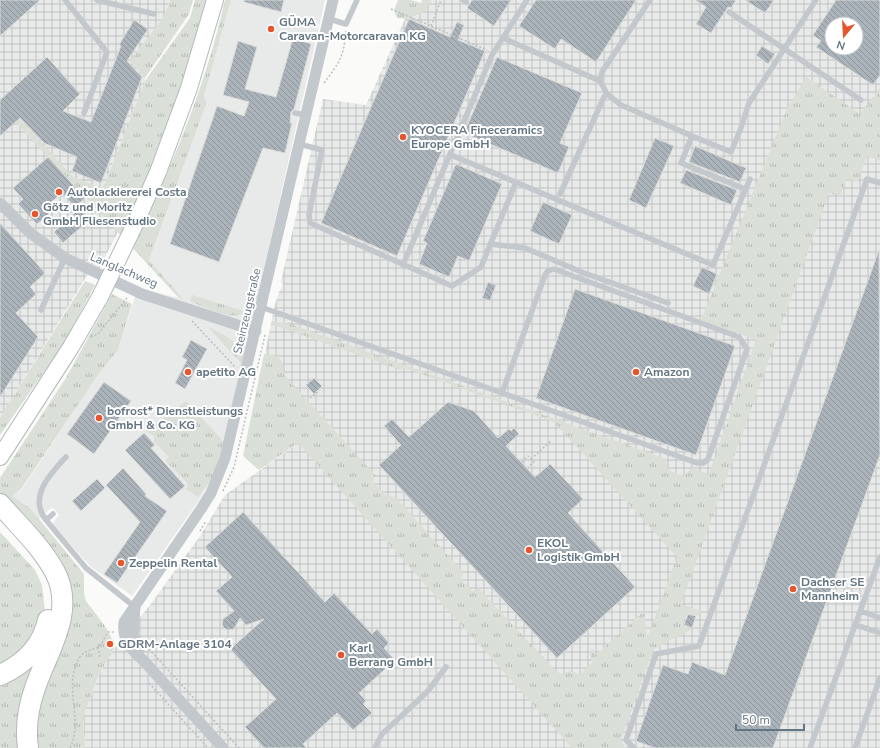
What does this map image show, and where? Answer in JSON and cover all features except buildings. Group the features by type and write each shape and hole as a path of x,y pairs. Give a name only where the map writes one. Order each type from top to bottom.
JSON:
{"highway":[{"path":"0,504 43,552 56,574 60,589 61,618 55,642 31,702 26,727 28,748"},
{"path":"0,675 22,663 38,646 47,625 49,611 49,594 42,574 32,559 1,525"}],"main road":[{"path":"0,457 71,347 100,297 136,224 158,172 190,88 216,0"}],"street":[{"name":"Steinzeugstraße","path":"135,607 211,493 225,458 333,0"},
{"name":"Langlachweg","path":"0,204 30,233 65,258 131,289 256,331"},
{"path":"135,607 133,636 143,660 223,748"}],"lane":[{"path":"65,0 107,52 84,113"},
{"path":"97,0 154,14"},
{"path":"328,19 346,24 357,0"},
{"path":"403,265 452,155 494,53 527,0"},
{"path":"600,81 602,72 650,0"},
{"path":"503,38 600,81 607,94 621,105 731,152 749,103 816,0"},
{"path":"729,12 861,100"},
{"path":"560,194 604,97 607,94"},
{"path":"295,113 306,115"},
{"path":"692,136 681,163 745,189"},
{"path":"299,144 322,150 309,215 310,223 452,286 481,267 516,182"},
{"path":"452,155 713,265 750,179"},
{"path":"634,748 626,740 656,654 699,646 867,178 880,183"},
{"path":"490,244 525,248 584,273 668,303"},
{"path":"41,310 65,258"},
{"path":"261,307 697,463 703,463 708,459 747,349 739,337 554,269 548,271 545,275 502,393"},
{"path":"66,457 47,477 39,494 42,515 86,568 135,607"},
{"path":"46,520 53,514"},
{"path":"810,748 880,557"},
{"path":"861,611 880,618"},
{"path":"856,624 880,633"},
{"path":"375,748 382,734 427,692 446,667"},
{"path":"855,748 880,678"}],"path":[{"path":"431,26 442,0"},
{"path":"391,9 494,53"},
{"path":"323,85 336,67 344,50 346,24"},
{"path":"98,334 127,300"},
{"path":"186,308 192,320 245,378"},
{"path":"310,398 320,390"},
{"path":"531,459 552,440"},
{"path":"522,462 528,456 534,462 528,467"},
{"path":"70,748 75,739 74,674 79,659 84,652 98,647 108,632 116,631"},
{"path":"98,647 100,657"},
{"path":"149,649 240,748"},
{"path":"149,683 208,748"}],"shaded area":[{"path":"0,0 170,0 163,18 131,61 145,78 145,81 103,188 74,178 71,181 118,232 98,271 91,269 0,418"},
{"path":"231,0 325,0 222,453 213,478 132,596 90,566 52,524 59,515 52,507 39,519 31,509 11,496 22,489 101,371 118,350 138,288 183,299 149,260 207,102 204,96"},
{"path":"424,0 880,0 880,748 85,748 83,718 99,674 114,649 150,605 200,536 225,495 297,444 259,383 275,304 283,285 281,281 323,99 366,105 409,10 416,13"}],"green space":[{"path":"170,0 193,0 189,14 145,78 130,61 163,18"},
{"path":"195,0 209,0 182,93 131,215 122,232 135,245 187,125 208,63 225,0 231,0 204,96 207,102 149,260 184,300 178,297 0,105 0,97 74,178 103,188 145,81 190,18"},
{"path":"398,0 411,0 421,3 422,0 431,0 425,11 407,19 397,18 394,10"},
{"path":"806,77 860,114 880,88 880,161 867,156 857,182 846,178 840,196 829,193 681,604 701,611 699,616 687,612 682,626 693,629 653,650 621,740 625,748 572,748 298,443 259,470 243,456 264,354 278,357 282,363 286,377 375,475 373,482 384,494 396,498 430,535 428,537 431,537 463,572 461,579 472,591 479,589 557,672 563,674 569,671 580,674 592,663 590,651 592,649 597,654 644,611 647,639 677,557 554,422 402,367 401,370 271,324 272,321 293,325 666,459 668,470 683,476 692,468 709,474 756,340 701,320 787,109"},
{"path":"85,281 95,285 64,343 0,435 0,418"},
{"path":"255,282 260,283 255,302 249,311 241,315 224,314 190,301 192,295 244,311"},
{"path":"112,294 132,304 118,350 101,371 21,489 12,496 31,509 84,574 84,593 86,601 105,626 114,643 114,649 99,674 83,718 85,748 35,748 34,726 67,606 0,495 0,478 66,378"},
{"path":"208,327 229,338 238,345 246,355 243,365"},
{"path":"186,401 224,442 212,478 198,497 186,489 188,484 165,460 169,457 154,442 154,436 146,431"},
{"path":"0,510 41,557 51,575 56,592 54,625 24,706 22,721 23,748 0,748 0,679 16,671 30,660 41,647 49,633 54,617 55,600 52,583 44,566 29,548 0,519"},
{"path":"0,532 35,570 42,585 45,611 39,635 0,670"}],"place":[{"name":"GÜMA Caravan-Motorcaravan KG","path":"271,29"},
{"name":"KYOCERA Fineceramics Europe GmbH","path":"403,137"},
{"name":"Autolackiererei Costa","path":"59,192"},
{"name":"Götz und Moritz GmbH Fliesenstudio","path":"35,214"},
{"name":"apetito AG","path":"188,372"},
{"name":"Amazon","path":"636,372"},
{"name":"bofrost* Dienstleistungs GmbH & Co. KG","path":"99,418"},
{"name":"EKOL Logistik GmbH","path":"529,550"},
{"name":"Zeppelin Rental","path":"121,563"},
{"name":"Dachser SE Mannheim","path":"793,589"},
{"name":"GDRM-Anlage 3104","path":"110,644"},
{"name":"Karl Berrang GmbH","path":"341,655"}]}
